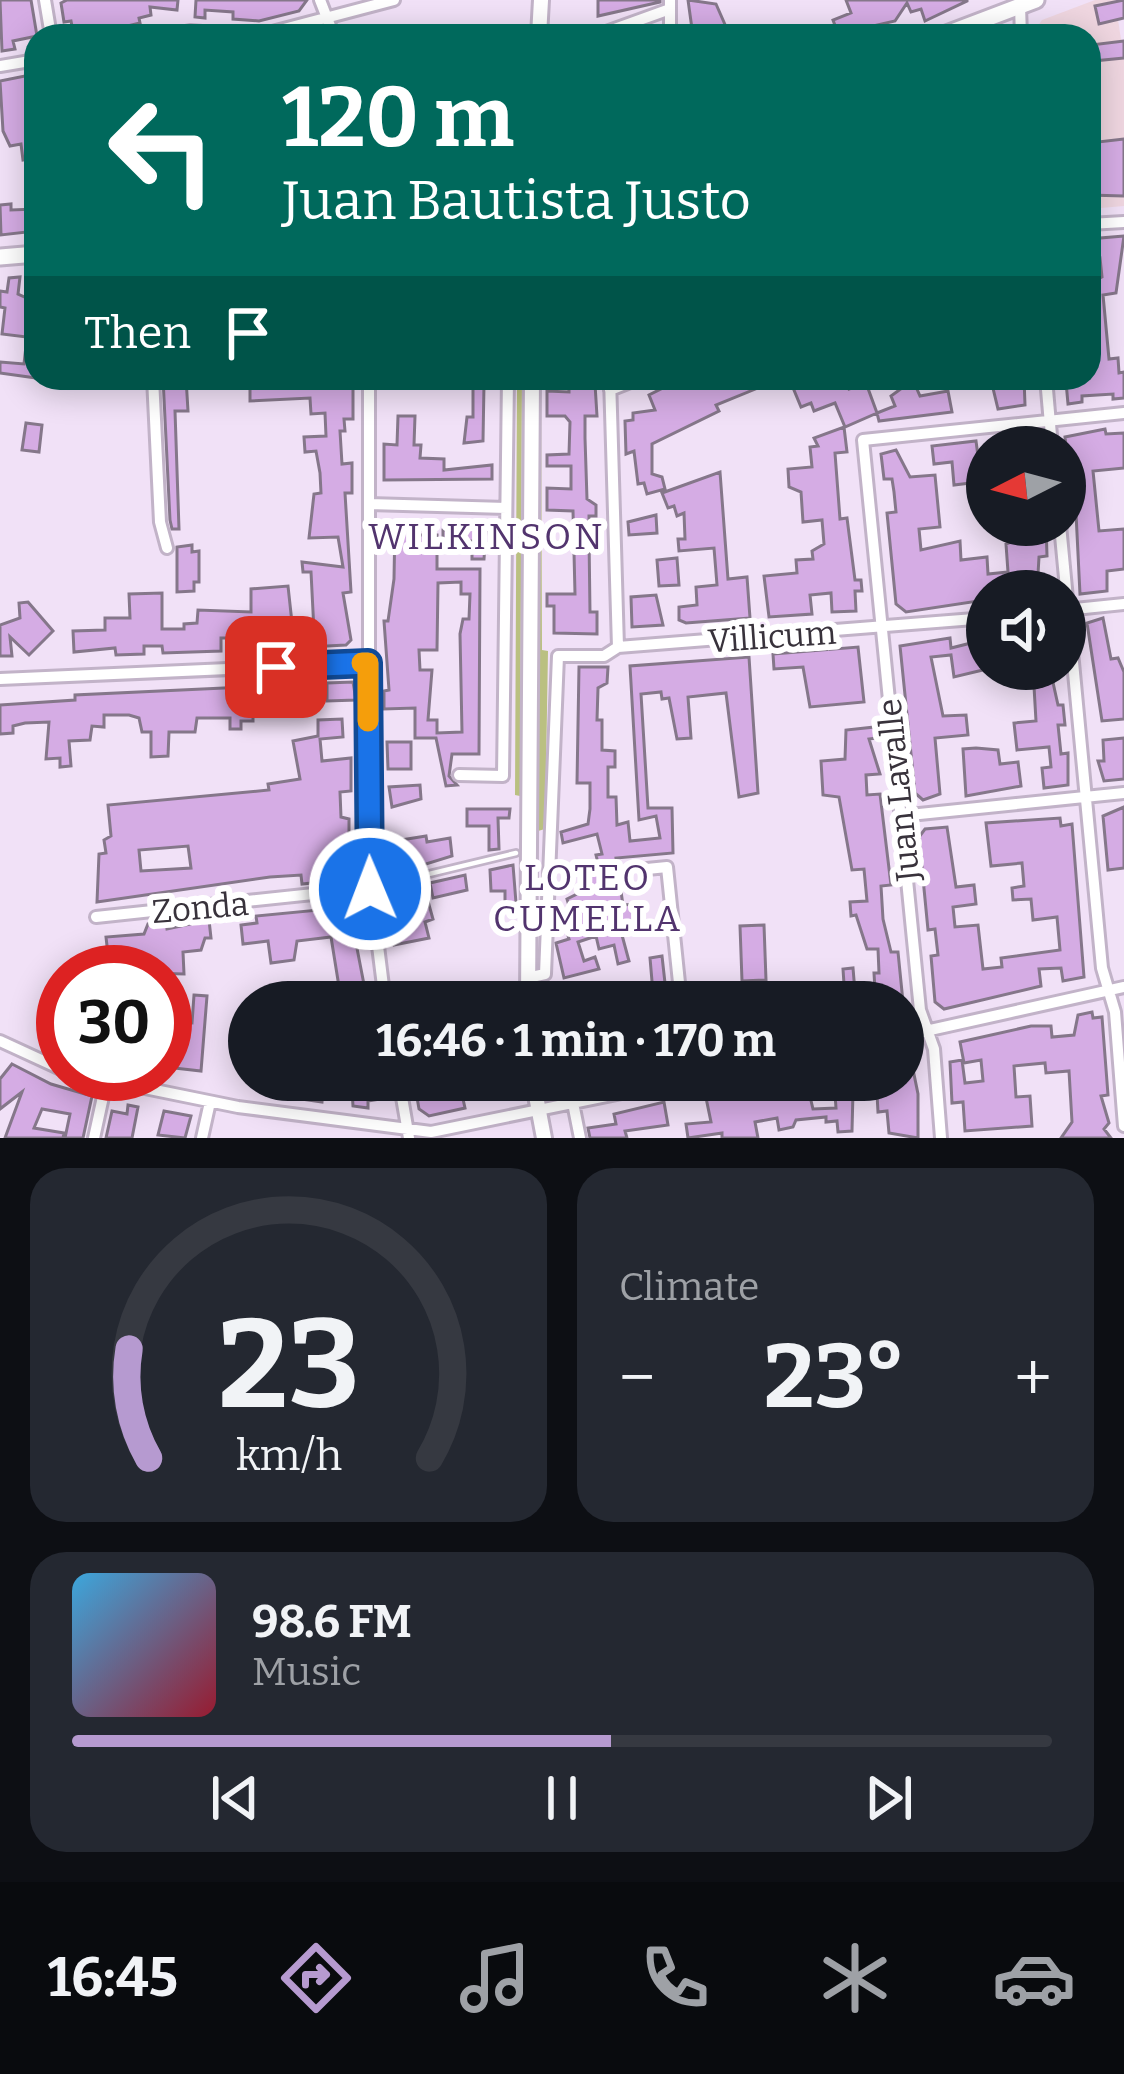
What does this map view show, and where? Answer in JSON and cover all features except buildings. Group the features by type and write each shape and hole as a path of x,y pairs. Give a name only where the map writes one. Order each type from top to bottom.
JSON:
{"main road":[{"path":"973,24 1028,3"}],"street":[{"path":"320,0 330,24"},
{"path":"300,24 394,0"},
{"path":"623,24 670,4"},
{"path":"154,390 160,522 167,548"},
{"path":"369,390 370,889 382,981"},
{"path":"459,776 503,776 508,390"},
{"path":"527,981 532,390"},
{"path":"610,390 618,647"},
{"path":"1047,390 1050,426"},
{"path":"1050,421 1124,413"},
{"name":"Juan Lavalle","path":"941,1138 934,1049 919,1004 863,440 1050,421"},
{"path":"369,504 506,508"},
{"path":"1086,608 1124,604"},
{"name":"Villicum","path":"527,978 545,974 558,656 604,656 618,647 966,620"},
{"path":"0,679 368,663"},
{"path":"1075,690 1124,1126"},
{"path":"901,816 1124,794"},
{"path":"647,869 668,867 679,981"},
{"name":"Zonda","path":"96,917 370,889"},
{"path":"924,1032 1124,987"},
{"path":"0,1041 36,1058"},
{"path":"192,1099 408,1134 446,1134 582,1101"},
{"path":"94,1138 102,1101"},
{"path":"402,1101 408,1134"},
{"path":"536,1101 544,1138"},
{"path":"202,1138 210,1102"},
{"path":"572,1103 580,1138"}],"lane":[{"name":"Zonda","path":"370,889 516,853"}],"shaded area":[{"path":"1095,0 1115,0 1124,59 1124,206 1101,208 1101,24 1039,24"}],"green space":[{"path":"517,390 522,390 520,796 515,795"},
{"path":"541,390 542,650 548,651 545,829 538,831"}],"slow traffic":[{"path":"362,663 368,663 368,721"}],"district":[{"name":"WILKINSON","path":"487,536"},
{"name":"LOTEO CUMELLA","path":"588,898"}],"route":[{"path":"276,667 368,663 370,889"}]}
